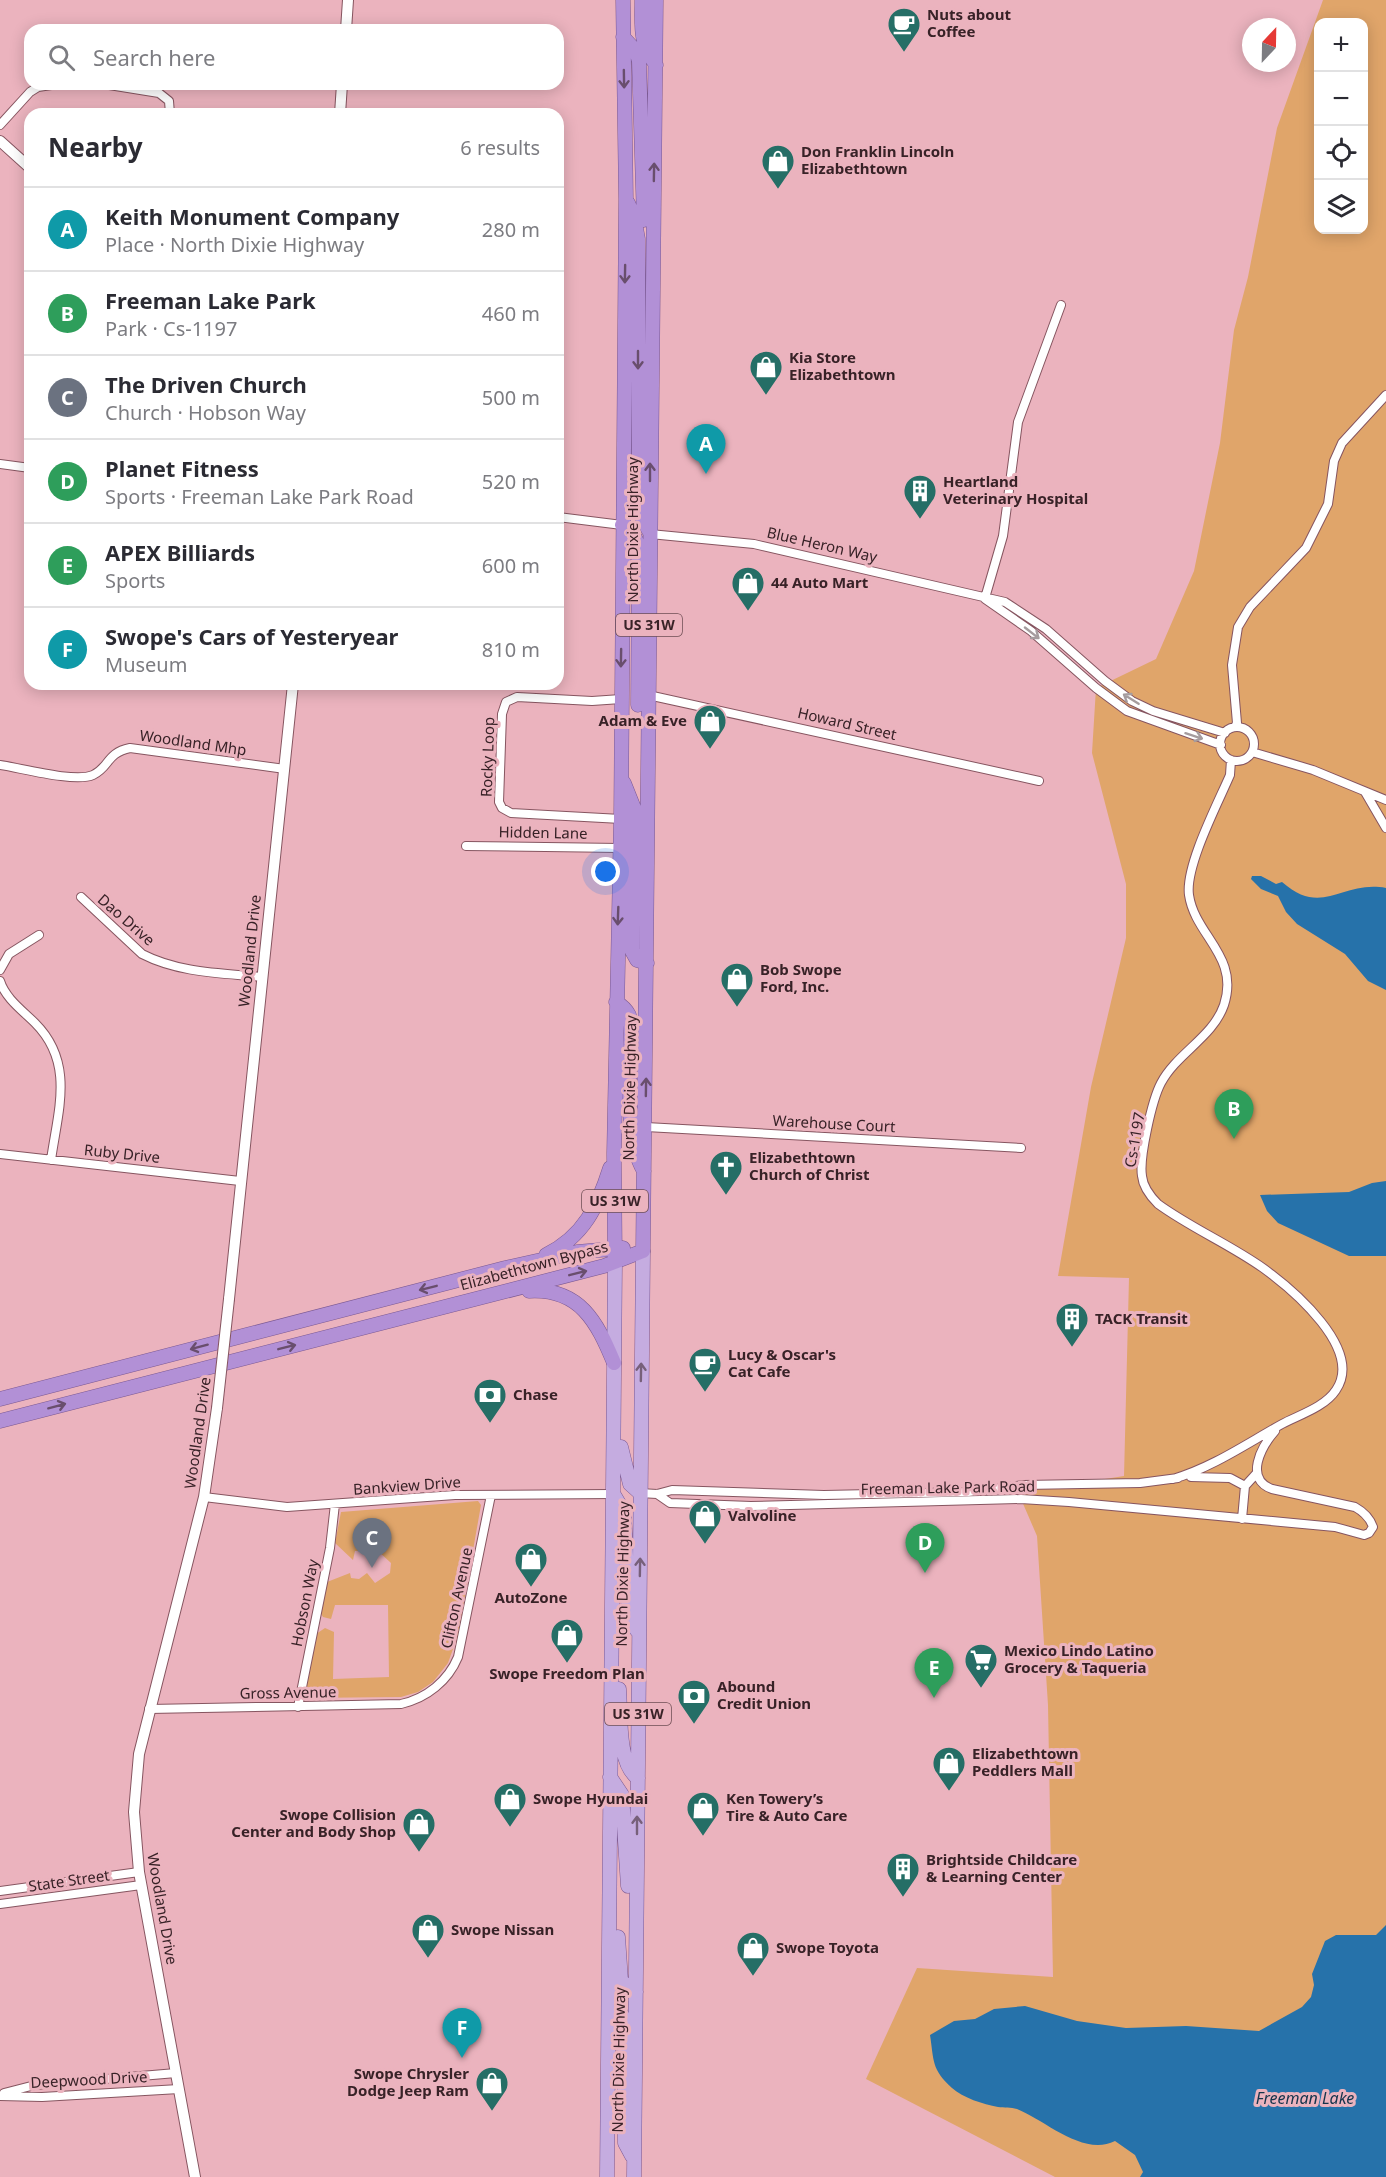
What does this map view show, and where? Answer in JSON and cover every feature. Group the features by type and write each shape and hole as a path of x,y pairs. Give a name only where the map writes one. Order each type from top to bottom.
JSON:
{"highway":[{"name":"North Dixie Highway","path":"614,1154 621,819 626,199 623,0"},
{"path":"642,0 642,36 645,50 656,65"},
{"name":"North Dixie Highway","path":"643,1251 646,1126 651,257 656,0"},
{"path":"624,37 636,51 639,61 641,174 645,227 651,257"},
{"path":"626,199 634,217 638,239 639,501 640,514 650,534"},
{"path":"622,525 638,540 639,551 638,764 646,842"},
{"path":"621,776 634,808 632,951 637,960 647,963"},
{"path":"616,1002 628,1012 630,1022 634,1142 637,1158 645,1172"},
{"path":"505,1268 558,1248 584,1226 600,1198 614,1154"},
{"name":"US 31W","path":"614,1154 615,1255"},
{"name":"Elizabethtown Bypass","path":"0,1421 497,1294 615,1255 643,1251"},
{"name":"Elizabethtown Bypass","path":"0,1399 505,1268 577,1252 615,1255"},
{"path":"497,1294 542,1290 569,1298 592,1319 614,1366"}],"main road":[{"name":"North Dixie Highway","path":"634,2177 643,1251"},
{"name":"North Dixie Highway","path":"607,2177 615,1255"},
{"path":"614,1366 622,1382 620,1443 623,1466 630,1484 640,1493"},
{"path":"613,1494 624,1512 629,1620 639,1633"},
{"path":"612,1600 620,1610 619,1685 624,1760 631,1774 638,1778"},
{"path":"610,1777 622,1795 628,1880 627,1969 636,1987"},
{"path":"610,1854 616,1860 618,1868 618,1968 621,1980 636,1987"},
{"path":"609,1993 624,2019 625,2144 634,2158"},
{"path":"608,2118 613,2128 614,2177"}],"street":[{"path":"346,24 348,0"},
{"path":"0,125 35,90"},
{"path":"140,90 159,93 169,101 170,108"},
{"path":"340,108 342,90"},
{"path":"0,141 24,163"},
{"path":"985,598 1003,536 1018,422 1061,305"},
{"path":"1235,728 1250,733 1254,745 1252,752 1244,759 1231,760 1226,756 1221,745 1225,733 1235,728 1237,723 1233,652 1238,627 1250,607 1306,548 1328,504 1335,461 1342,443 1386,395"},
{"path":"0,464 24,467"},
{"path":"564,518 622,525"},
{"name":"Blue Heron Way","path":"650,534 754,544 1005,602 1046,629 1105,681 1132,701 1153,711 1225,733"},
{"name":"Blue Heron Way","path":"985,598 1031,631 1096,688 1127,711 1221,745"},
{"name":"Woodland Drive","path":"195,2177 141,1885 134,1812 139,1754 204,1497 218,1408 292,690"},
{"name":"Howard Street","path":"648,695 1039,782"},
{"name":"Rocky Loop","path":"621,699 592,701 517,697 506,702 502,714 499,802 502,808 511,813 621,819"},
{"name":"Woodland Mhp","path":"0,765 84,777 98,772 112,754 130,748 285,769"},
{"path":"1252,752 1313,770 1386,800"},
{"name":"Cs-1197","path":"1173,1479 1208,1466 1313,1408 1335,1392 1340,1384 1342,1363 1335,1343 1322,1324 1285,1286 1239,1252 1158,1204 1150,1196 1142,1178 1148,1128 1161,1083 1214,1024 1226,994 1227,983 1222,958 1196,915 1189,893 1193,869 1230,775 1231,760"},
{"path":"1365,791 1386,828"},
{"name":"Hidden Lane","path":"466,846 620,848"},
{"name":"Dao Drive","path":"81,897 142,954 154,960 171,967 262,978"},
{"path":"0,970 9,954 39,935"},
{"path":"0,981 7,995 48,1038 59,1058 61,1087 51,1160"},
{"name":"Warehouse Court","path":"646,1126 1021,1148"},
{"name":"Ruby Drive","path":"0,1154 240,1181"},
{"path":"1242,1519 1245,1486 1256,1474 1258,1462 1268,1440 1280,1425"},
{"name":"Freeman Lake Park Road","path":"657,1494 670,1503 751,1506 1039,1500 1335,1527 1364,1534 1369,1533 1373,1527 1369,1518 1355,1507 1272,1489 1261,1483 1256,1474"},
{"path":"1173,1479 1230,1478 1245,1486"},
{"name":"Freeman Lake Park Road","path":"640,1493 657,1494 672,1490 824,1495 968,1492 1024,1485 1123,1484 1173,1479"},
{"name":"Bankview Drive","path":"204,1497 237,1503 287,1507 491,1495 613,1494"},
{"name":"Clifton Avenue","path":"426,1694 451,1672 458,1657 491,1495"},
{"name":"Hobson Way","path":"298,1707 330,1548 335,1504"},
{"name":"Gross Avenue","path":"149,1709 401,1704 426,1694"},
{"name":"State Street","path":"0,1891 139,1872"},
{"name":"State Street","path":"0,1904 141,1885"},
{"name":"Deepwood Drive","path":"0,2095 35,2085 176,2073"},
{"name":"Deepwood Drive","path":"0,2095 42,2097 179,2089"}],"shaded area":[{"path":"1323,0 1386,0 1386,2177 1055,2177 866,2079 917,1968 1053,1977 1048,1705 1037,1536 1021,1499 1024,1485 1060,1486 1124,1476 1129,1278 1058,1276 1091,1087 1126,938 1126,884 1092,753 1096,688 1156,659 1194,571 1220,443 1234,330 1248,277 1277,128 1314,25 1314,234 1368,234 1368,18 1317,18"},
{"path":"478,1501 481,1505 458,1635 448,1663 433,1682 418,1692 401,1697 303,1698 316,1634 325,1628 334,1632 333,1679 389,1677 388,1605 335,1605 331,1619 323,1617 320,1612 327,1582 350,1573 351,1578 359,1579 367,1573 375,1583 390,1573 391,1563 378,1551 368,1559 363,1551 355,1551 353,1560 335,1543 341,1512"}],"water":[{"path":"1252,876 1261,876 1276,884 1282,882 1296,892 1309,897 1321,898 1370,887 1386,888 1386,990 1368,981 1345,954 1297,924 1286,912 1278,896 1261,889 1251,879"},
{"path":"1386,1181 1386,1256 1349,1256 1278,1223 1267,1211 1260,1195 1349,1192 1372,1183"},
{"name":"Freeman Lake","path":"1386,1925 1386,2177 1140,2177 1143,2172 1135,2155 1115,2141 1103,2145 1077,2141 1017,2109 992,2106 967,2098 945,2081 933,2058 930,2035 954,2021 975,2019 994,2009 1025,2006 1077,2021 1126,2028 1186,2026 1259,2031 1302,2007 1311,1997 1314,1985 1312,1974 1325,1941 1336,1935 1376,1935"}],"place":[{"name":"Nuts about Coffee","path":"904,53"},
{"name":"Don Franklin Lincoln Elizabethtown","path":"778,190"},
{"name":"Kia Store Elizabethtown","path":"766,396"},
{"name":"Keith Monument Company","path":"706,474"},
{"name":"Heartland Veterinary Hospital","path":"920,520"},
{"name":"44 Auto Mart","path":"748,612"},
{"name":"Adam & Eve","path":"710,750"},
{"name":"Bob Swope Ford, Inc.","path":"737,1008"},
{"name":"Freeman Lake Park","path":"1234,1139"},
{"name":"Elizabethtown Church of Christ","path":"726,1196"},
{"name":"TACK Transit","path":"1072,1348"},
{"name":"Lucy & Oscar's Cat Cafe","path":"705,1393"},
{"name":"Chase","path":"490,1424"},
{"name":"Valvoline","path":"705,1545"},
{"name":"The Driven Church","path":"372,1568"},
{"name":"Planet Fitness","path":"925,1573"},
{"name":"AutoZone","path":"531,1588"},
{"name":"Swope Freedom Plan","path":"567,1664"},
{"name":"Mexico Lindo Latino Grocery & Taqueria","path":"981,1689"},
{"name":"APEX Billiards","path":"934,1698"},
{"name":"Abound Credit Union","path":"694,1725"},
{"name":"Elizabethtown Peddlers Mall","path":"949,1792"},
{"name":"Swope Hyundai","path":"510,1828"},
{"name":"Ken Towery’s Tire & Auto Care","path":"703,1837"},
{"name":"Swope Collision Center and Body Shop","path":"419,1853"},
{"name":"Brightside Childcare & Learning Center","path":"903,1898"},
{"name":"Swope Nissan","path":"428,1959"},
{"name":"Swope Toyota","path":"753,1977"},
{"name":"Swope's Cars of Yesteryear","path":"462,2058"},
{"name":"Swope Chrysler Dodge Jeep Ram","path":"492,2112"}]}
